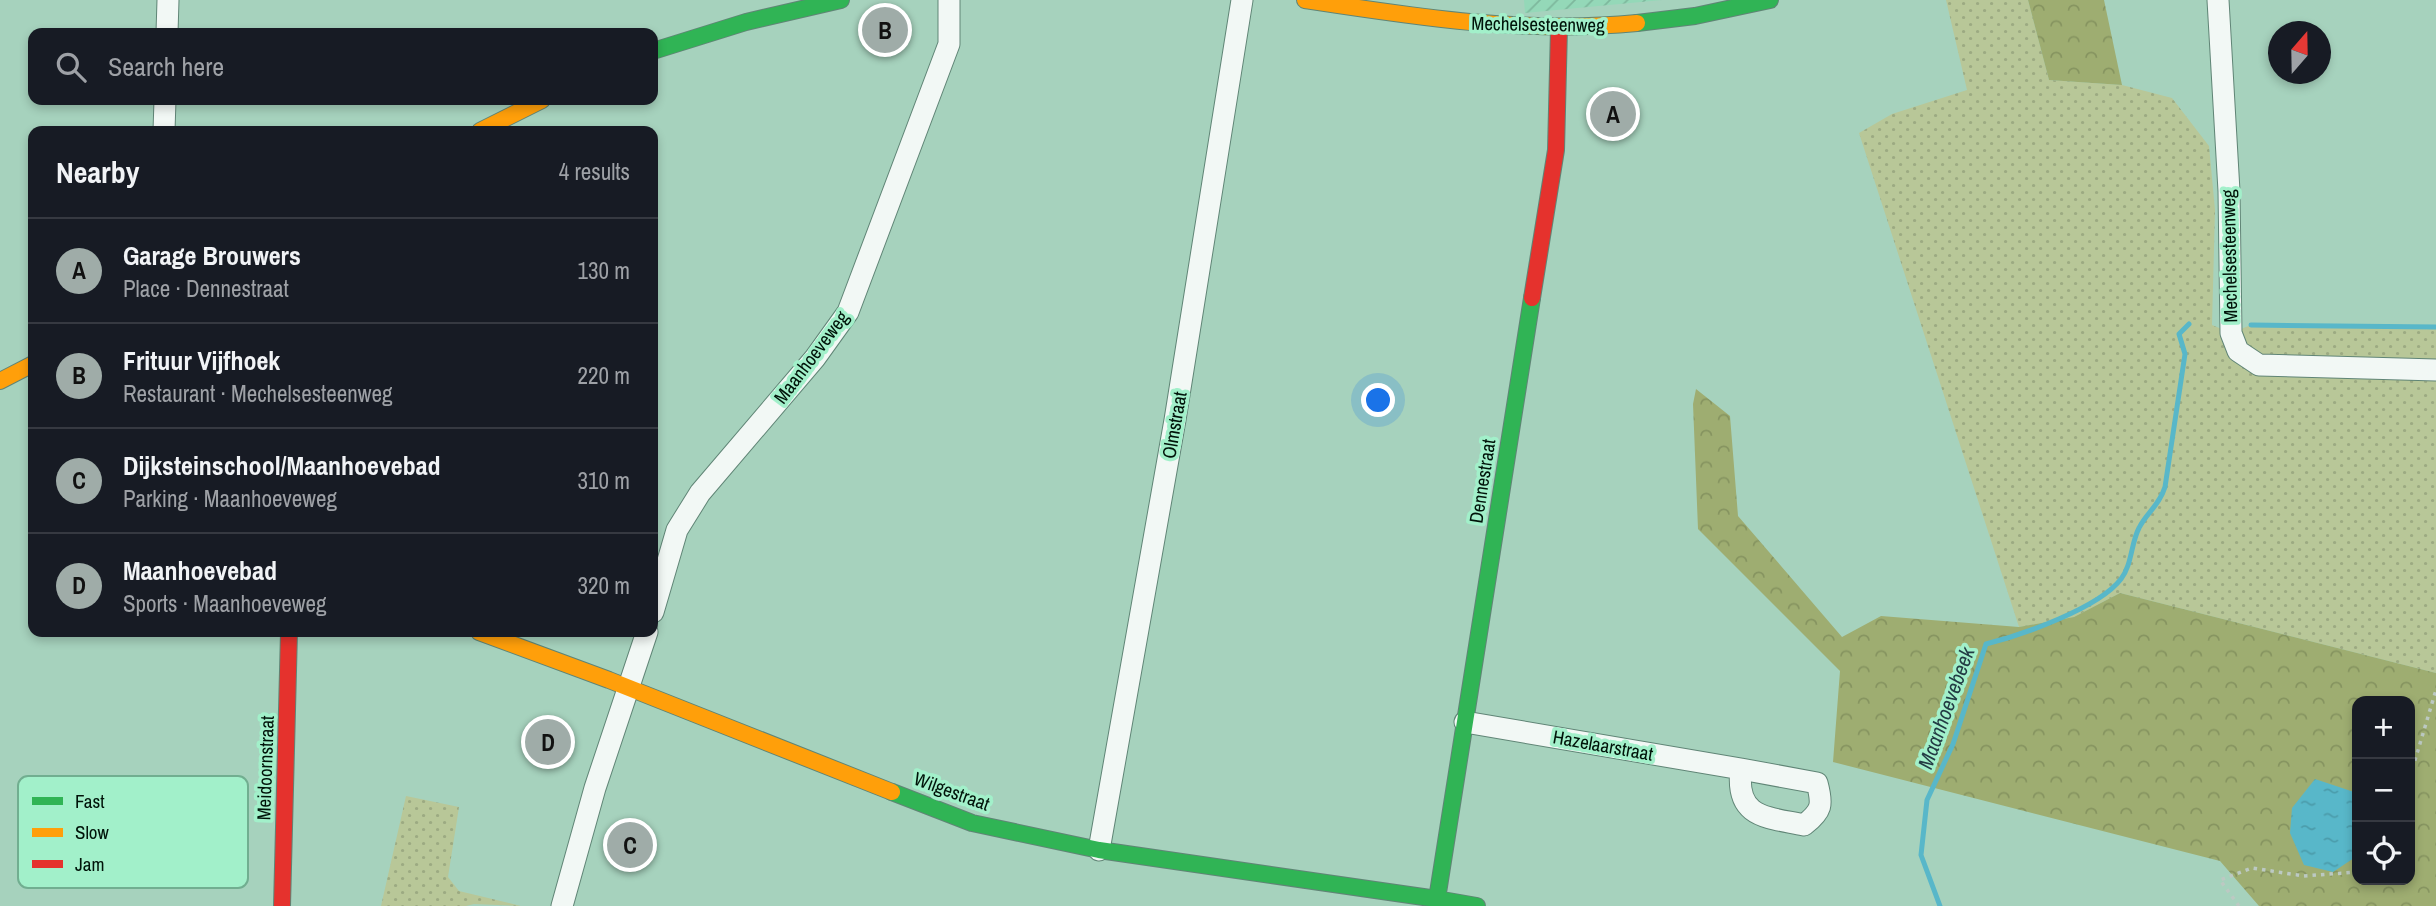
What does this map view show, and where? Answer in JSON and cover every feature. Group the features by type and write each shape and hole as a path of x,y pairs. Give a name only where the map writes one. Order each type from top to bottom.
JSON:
{"street":[{"path":"167,28 168,0"},
{"path":"658,49 788,5 841,0"},
{"name":"Maanhoeveweg","path":"658,595 677,530 700,493 815,358 848,312 949,44 949,0"},
{"name":"Olmstraat","path":"1099,850 1184,366 1242,0"},
{"name":"Mechelsesteenweg","path":"1305,0 1465,23 1559,28 1641,23 1722,13 1770,0"},
{"name":"Mechelsesteenweg","path":"2218,0 2229,191 2231,334 2238,351 2259,365 2436,370"},
{"name":"Dennestraat","path":"1437,899 1556,150 1559,28"},
{"path":"164,126 165,105"},
{"path":"490,126 532,105"},
{"path":"0,381 28,367"},
{"name":"Meidoornstraat","path":"282,906 289,637"},
{"name":"Wilgestraat","path":"492,637 972,823 1099,850 1437,899"},
{"path":"562,906 595,788 645,637"},
{"name":"Hazelaarstraat","path":"1465,722 1741,769"},
{"path":"1437,899 1476,906"}],"path":[{"path":"2415,761 2436,690"},
{"path":"2239,906 2220,880 2252,868 2304,876 2352,872"}],"shaded area":[{"path":"1524,0 1662,0 1525,13"},
{"path":"1946,0 2028,0 2049,80 2122,85 2172,98 2209,146 2215,210 2212,325 2231,333 2251,325 2436,327 2436,673 2120,593 2074,617 2019,627 1859,133 1892,114 1967,90"},
{"path":"406,796 459,807 448,877 459,891 521,906 381,906"}],"green space":[{"path":"2028,0 2104,0 2122,85 2049,80"},
{"path":"1696,389 1730,416 1738,516 1842,637 1881,616 2019,627 2074,617 2120,593 2436,673 2436,906 2259,906 2220,861 1833,762 1840,671 1698,529 1693,404"}],"water":[{"path":"2315,779 2352,791 2352,859 2333,872 2304,865 2290,833 2292,808"}],"waterway":[{"name":"Maanhoevebeek","path":"1940,906 1921,855 1927,800 1953,744 1986,644 2039,627 2078,610 2110,590 2125,573 2139,528 2160,499 2165,487 2185,354 2179,334 2189,324"},
{"name":"Maanhoevebeek","path":"2251,325 2436,327"}],"traffic: fast":[{"path":"658,49 746,22 841,0"},
{"path":"1637,23 1695,16 1770,0"},
{"path":"1477,906 1437,899 1532,298"},
{"path":"892,792 972,823 1099,850 1437,899"}],"traffic: slow":[{"path":"1305,0 1429,18 1512,25 1595,26 1637,23"},
{"path":"490,126 532,105"},
{"path":"0,381 28,367"},
{"path":"493,637 892,792"}],"traffic: jam":[{"path":"1532,298 1556,150 1559,28"},
{"path":"282,906 289,637"}],"place":[{"name":"Frituur Vijfhoek","path":"885,30"},
{"name":"Garage Brouwers","path":"1613,114"},
{"name":"Maanhoevebad","path":"548,742"},
{"name":"Dijksteinschool/Maanhoevebad","path":"630,845"}]}
